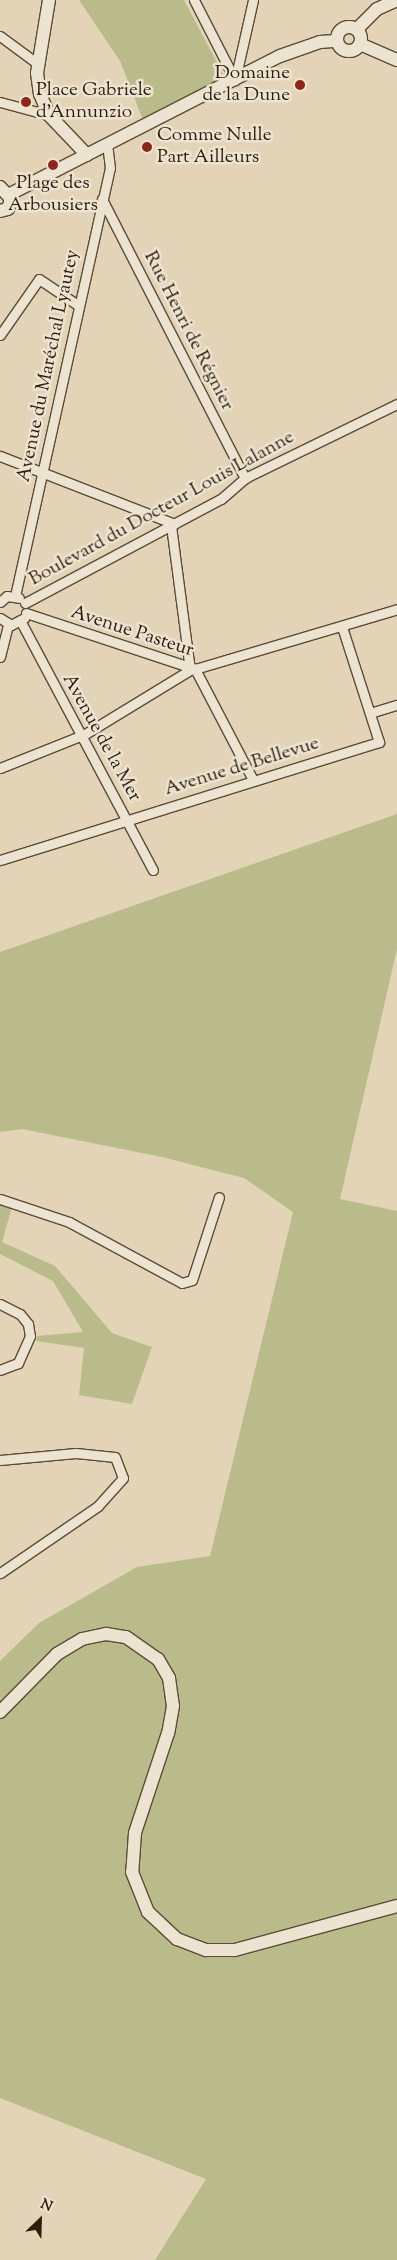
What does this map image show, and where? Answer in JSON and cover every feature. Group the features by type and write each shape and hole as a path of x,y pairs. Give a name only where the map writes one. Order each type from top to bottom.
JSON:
{"main road":[{"path":"49,0 38,64 40,94 49,115 87,155"},
{"path":"336,41 341,29 357,29 378,9 397,0"},
{"path":"357,29 360,44"},
{"path":"1,214 10,204 5,190 87,155 280,56 320,42 336,41 347,51 360,44"},
{"path":"360,44 397,60"},
{"path":"0,1712 57,1654 82,1638 106,1634 126,1638 158,1660 169,1678 173,1706 168,1733 135,1833 132,1872 148,1912 177,1939 206,1950 235,1950 397,1906"}],"street":[{"path":"194,0 235,80"},
{"path":"235,80 253,0"},
{"path":"0,36 38,64"},
{"path":"0,102 49,115"},
{"name":"Avenue du Maréchal Lyautey","path":"15,596 110,168 107,145"},
{"name":"Rue Henri de Régnier","path":"102,199 245,478"},
{"path":"0,335 39,279 79,306"},
{"name":"Boulevard du Docteur Louis Lalanne","path":"25,603 221,499 245,478 397,404"},
{"path":"0,456 172,525 193,669"},
{"path":"0,657 4,621 21,622 26,614 25,603 15,596 1,597"},
{"path":"0,768 80,736 193,669 397,610"},
{"name":"Avenue Pasteur","path":"26,614 193,669 253,780"},
{"name":"Avenue de la Mer","path":"21,622 153,870"},
{"name":"Avenue de Bellevue","path":"0,860 379,742 342,626"},
{"path":"370,713 397,705"},
{"path":"0,1199 69,1222 182,1283 192,1280 219,1197"},
{"path":"0,1304 20,1314 28,1324 30,1336 18,1363 0,1370"},
{"path":"0,1460 76,1453 115,1457 123,1478 98,1506 59,1530 0,1573"}],"green space":[{"path":"79,0 184,0 225,78 143,120 120,61"},
{"path":"397,814 397,949 340,1199 397,1211 397,2260 155,2260 206,2179 0,2098 0,1661 39,1623 137,1567 210,1556 293,1212 244,1178 162,1157 22,1129 0,1132 0,952"},
{"path":"0,1204 12,1207 2,1242 55,1266 112,1333 152,1347 132,1404 79,1395 84,1348 36,1341 37,1336 83,1332 53,1281 0,1254"}],"place":[{"name":"Domaine de la Dune","path":"300,85"},
{"name":"Place Gabriele d'Annunzio","path":"26,102"},
{"name":"Comme Nulle Part Ailleurs","path":"147,147"},
{"name":"Plage des Arbousiers","path":"53,165"}]}
